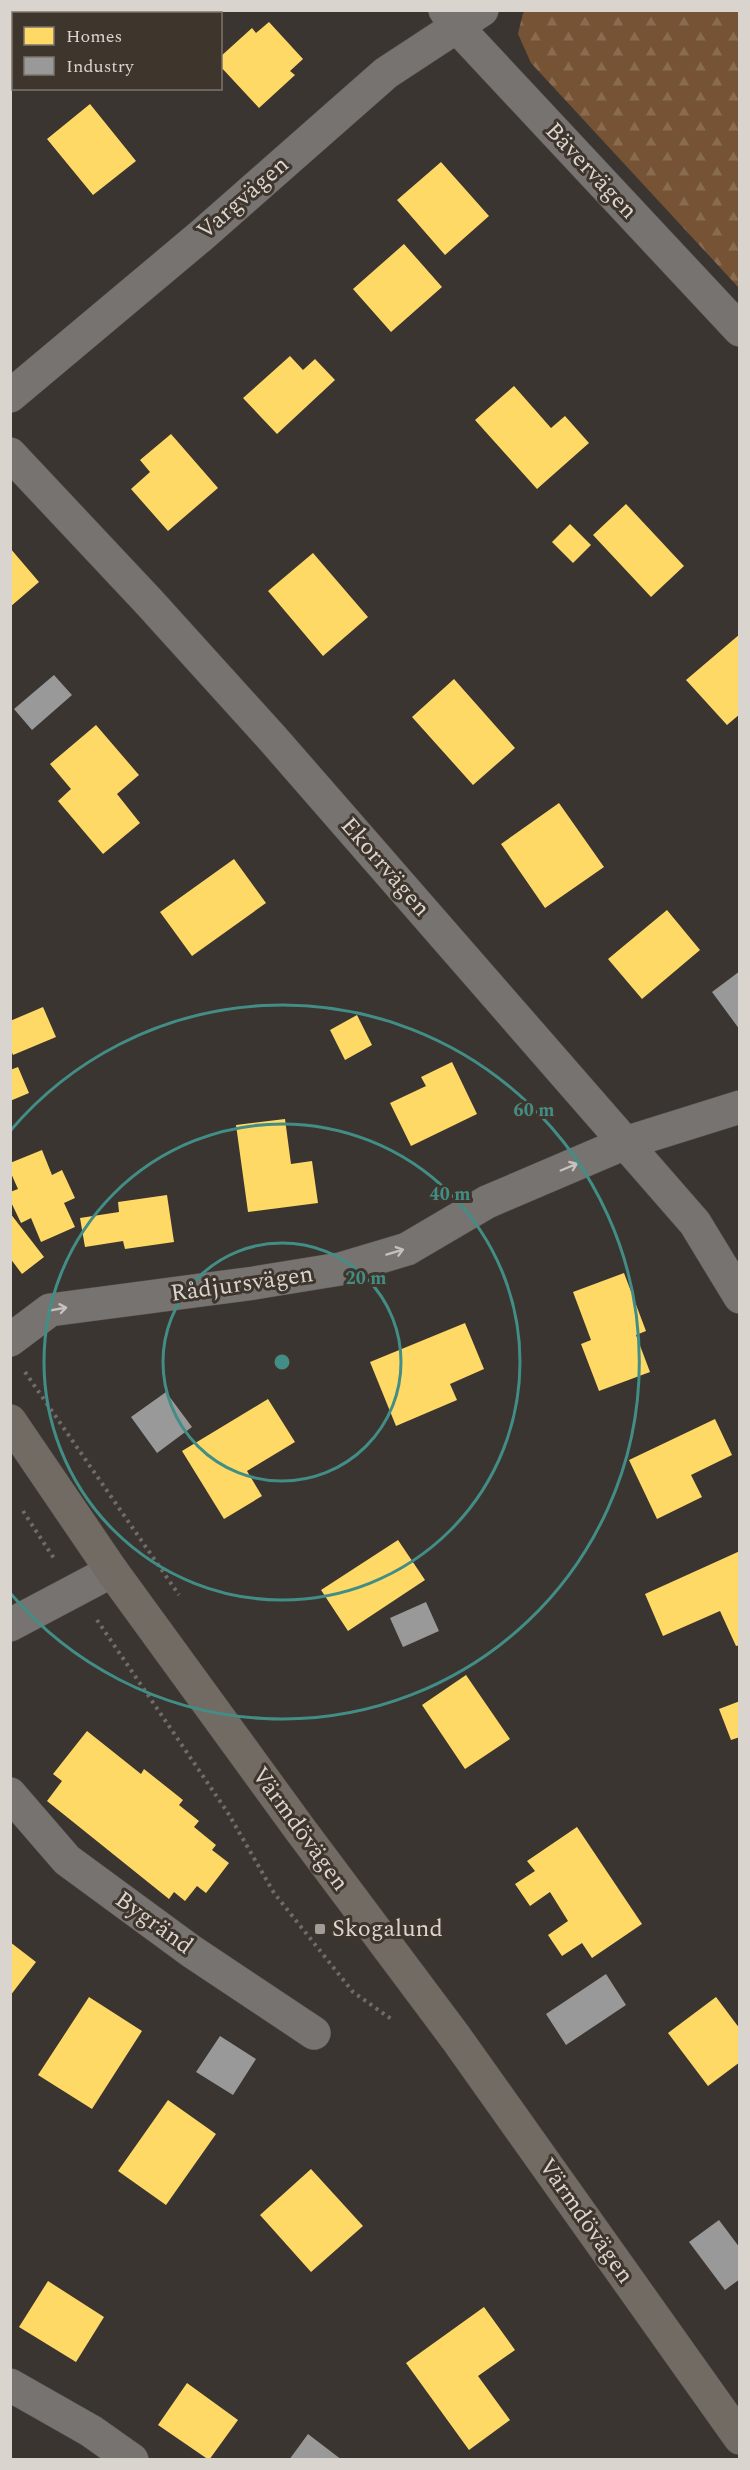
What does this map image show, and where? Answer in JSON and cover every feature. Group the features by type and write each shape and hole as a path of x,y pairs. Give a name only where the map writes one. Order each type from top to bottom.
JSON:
{"main road":[{"name":"Värmdövägen","path":"10,1421 112,1571 299,1828 456,2038 740,2438"}],"street":[{"name":"Bävervägen","path":"461,16 740,330"},
{"name":"Vargvägen","path":"10,396 202,235 386,73 461,16"},
{"name":"Ekorrvägen","path":"10,454 273,739 695,1223 740,1297"},
{"name":"Rådjursvägen","path":"10,1340 50,1310 254,1283 340,1269 407,1249 487,1202 625,1143 740,1107"},
{"path":"10,1625 112,1571"},
{"name":"Bygränd","path":"10,1794 67,1860 191,1951 314,2033"},
{"path":"10,2385 91,2431 132,2460"}],"path":[{"path":"17,1503 228,1813 274,1893 353,1992 400,2025"}],"green space":[{"path":"528,10 739,11 739,288 531,63 518,34 523,13"}],"building: Homes":[{"path":"269,22 303,59 290,71 295,75 259,108 222,68 222,55 252,28 256,33"},
{"path":"90,104 136,161 93,195 47,139"},
{"path":"441,162 489,216 445,255 397,200"},
{"path":"404,244 442,287 391,332 353,289"},
{"path":"290,356 303,370 315,359 335,380 277,434 243,398"},
{"path":"514,386 551,428 565,416 589,443 537,489 475,420"},
{"path":"171,434 218,488 168,531 131,489 150,472 140,460"},
{"path":"626,504 684,566 651,597 593,535"},
{"path":"570,524 591,545 573,563 552,542"},
{"path":"10,548 39,582 10,607"},
{"path":"313,553 368,617 323,656 268,591"},
{"path":"740,634 740,714 727,725 686,680"},
{"path":"454,679 515,748 473,785 412,717"},
{"path":"96,725 139,775 117,794 140,823 103,854 58,801 71,789 50,764"},
{"path":"559,803 604,867 545,908 501,844"},
{"path":"234,859 266,903 192,956 160,912"},
{"path":"667,910 700,950 642,999 608,959"},
{"path":"43,1007 56,1037 13,1055 10,1048 10,1021"},
{"path":"357,1015 372,1045 345,1060 330,1030"},
{"path":"452,1062 477,1114 411,1146 390,1103 426,1086 421,1077"},
{"path":"18,1067 29,1093 10,1101 10,1070"},
{"path":"285,1119 291,1164 312,1161 318,1203 248,1212 236,1125"},
{"path":"42,1150 52,1175 62,1170 75,1198 64,1203 75,1227 41,1242 31,1218 21,1223 10,1200 10,1192 18,1189 10,1171 10,1163"},
{"path":"167,1195 174,1242 125,1249 123,1241 85,1247 80,1218 119,1212 118,1202"},
{"path":"10,1213 44,1257 22,1274 10,1258"},
{"path":"624,1273 646,1331 636,1335 650,1372 599,1391 581,1344 591,1340 573,1292"},
{"path":"465,1323 484,1369 450,1384 457,1400 396,1426 370,1362"},
{"path":"268,1399 295,1442 247,1471 262,1496 224,1519 182,1451"},
{"path":"715,1419 732,1455 691,1475 702,1497 657,1519 629,1460"},
{"path":"398,1540 425,1580 348,1631 321,1590"},
{"path":"740,1551 740,1645 736,1646 720,1611 663,1636 645,1594"},
{"path":"466,1675 510,1739 465,1769 422,1705"},
{"path":"740,1701 740,1737 731,1740 719,1709"},
{"path":"87,1731 141,1774 144,1769 183,1800 179,1805 199,1821 194,1827 216,1845 212,1850 229,1863 206,1893 197,1886 185,1901 174,1892 169,1899 47,1801 62,1781 53,1774"},
{"path":"577,1827 642,1924 592,1958 582,1943 562,1956 548,1935 568,1921 550,1892 530,1906 515,1884 535,1871 527,1861"},
{"path":"10,1942 36,1962 10,1996"},
{"path":"89,1997 142,2031 92,2109 38,2075"},
{"path":"716,1997 740,2029 740,2062 708,2086 668,2033"},
{"path":"168,2100 216,2134 166,2205 118,2171"},
{"path":"311,2169 363,2226 311,2272 260,2215"},
{"path":"48,2281 104,2317 76,2362 19,2327"},
{"path":"484,2307 515,2350 478,2376 510,2420 469,2450 406,2363"},
{"path":"187,2383 238,2420 209,2460 158,2425"}],"building: Industry":[{"path":"54,675 72,695 32,730 14,709"},
{"path":"740,971 740,1030 712,992"},
{"path":"166,1392 192,1427 157,1453 131,1417"},
{"path":"426,1602 439,1631 403,1647 390,1618"},
{"path":"606,1974 626,2005 566,2045 546,2014"},
{"path":"220,2036 256,2059 233,2095 196,2072"},
{"path":"719,2220 740,2248 740,2279 725,2290 689,2242"},
{"path":"308,2434 342,2460 289,2460"}],"place":[{"name":"Skogalund","path":"320,1929"}]}
